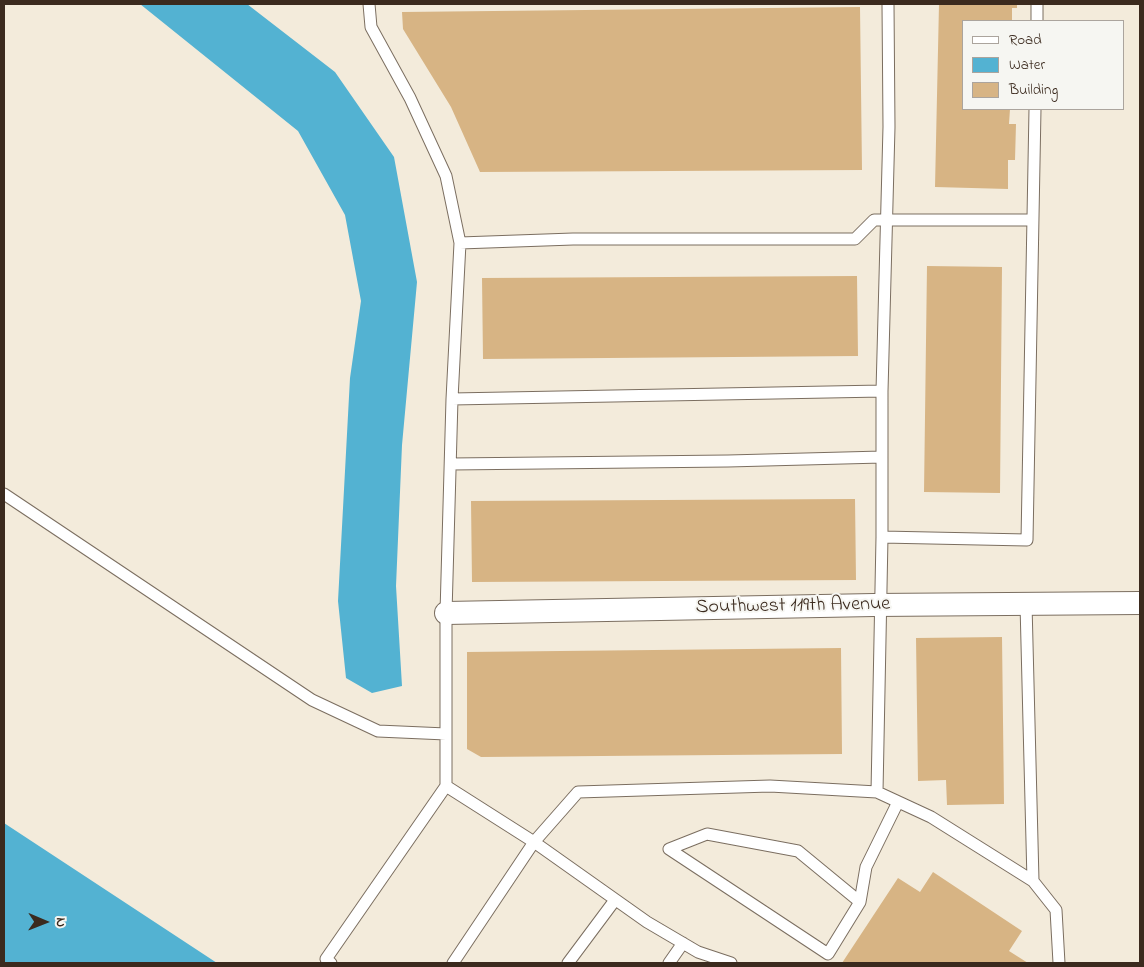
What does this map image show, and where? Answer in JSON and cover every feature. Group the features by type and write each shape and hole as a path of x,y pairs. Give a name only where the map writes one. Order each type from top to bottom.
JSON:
{"street":[{"name":"Southwest 119th Avenue","path":"446,613 1140,604"}],"lane":[{"path":"331,963 326,960 446,786 446,613 452,464 452,399 460,243 446,176 410,98 371,27 369,4"},
{"path":"876,792 882,537 882,391 888,220 888,4"},
{"path":"1037,4 1037,20"},
{"path":"882,537 1027,540 1035,110"},
{"path":"460,243 573,239 855,239 874,220 1033,220"},
{"path":"452,399 594,398 882,391"},
{"path":"452,464 882,457"},
{"path":"4,494 312,700 378,731 446,734"},
{"path":"1026,604 1034,881"},
{"path":"446,786 534,842 615,900 683,944 698,952 731,963"},
{"path":"453,963 534,842 578,792 770,786 876,792 931,817 1034,881 1056,910 1059,963"},
{"path":"860,902 798,851 707,834 669,849 828,954 860,902 866,867 898,802"},
{"path":"568,963 615,900"},
{"path":"669,963 683,944"}],"water":[{"path":"140,4 247,4 335,72 394,157 417,282 402,445 396,586 402,686 372,693 346,678 338,601 350,378 361,301 345,215 298,131"},
{"path":"4,823 217,963 4,963"}],"building":[{"path":"939,4 1017,4 1017,8 1012,8 1012,20 962,20 962,110 1010,110 1009,124 1016,124 1015,160 1008,160 1008,189 935,187"},
{"path":"860,7 862,170 480,172 451,107 403,29 402,12"},
{"path":"927,266 1002,267 1000,493 924,492"},
{"path":"857,276 858,356 483,359 482,278"},
{"path":"855,499 856,580 472,582 471,501"},
{"path":"1002,637 1004,804 947,805 946,780 918,781 916,638"},
{"path":"841,648 842,754 481,757 467,749 467,652"},
{"path":"933,872 1022,931 1009,951 1028,963 842,963 898,878 920,892"}]}
